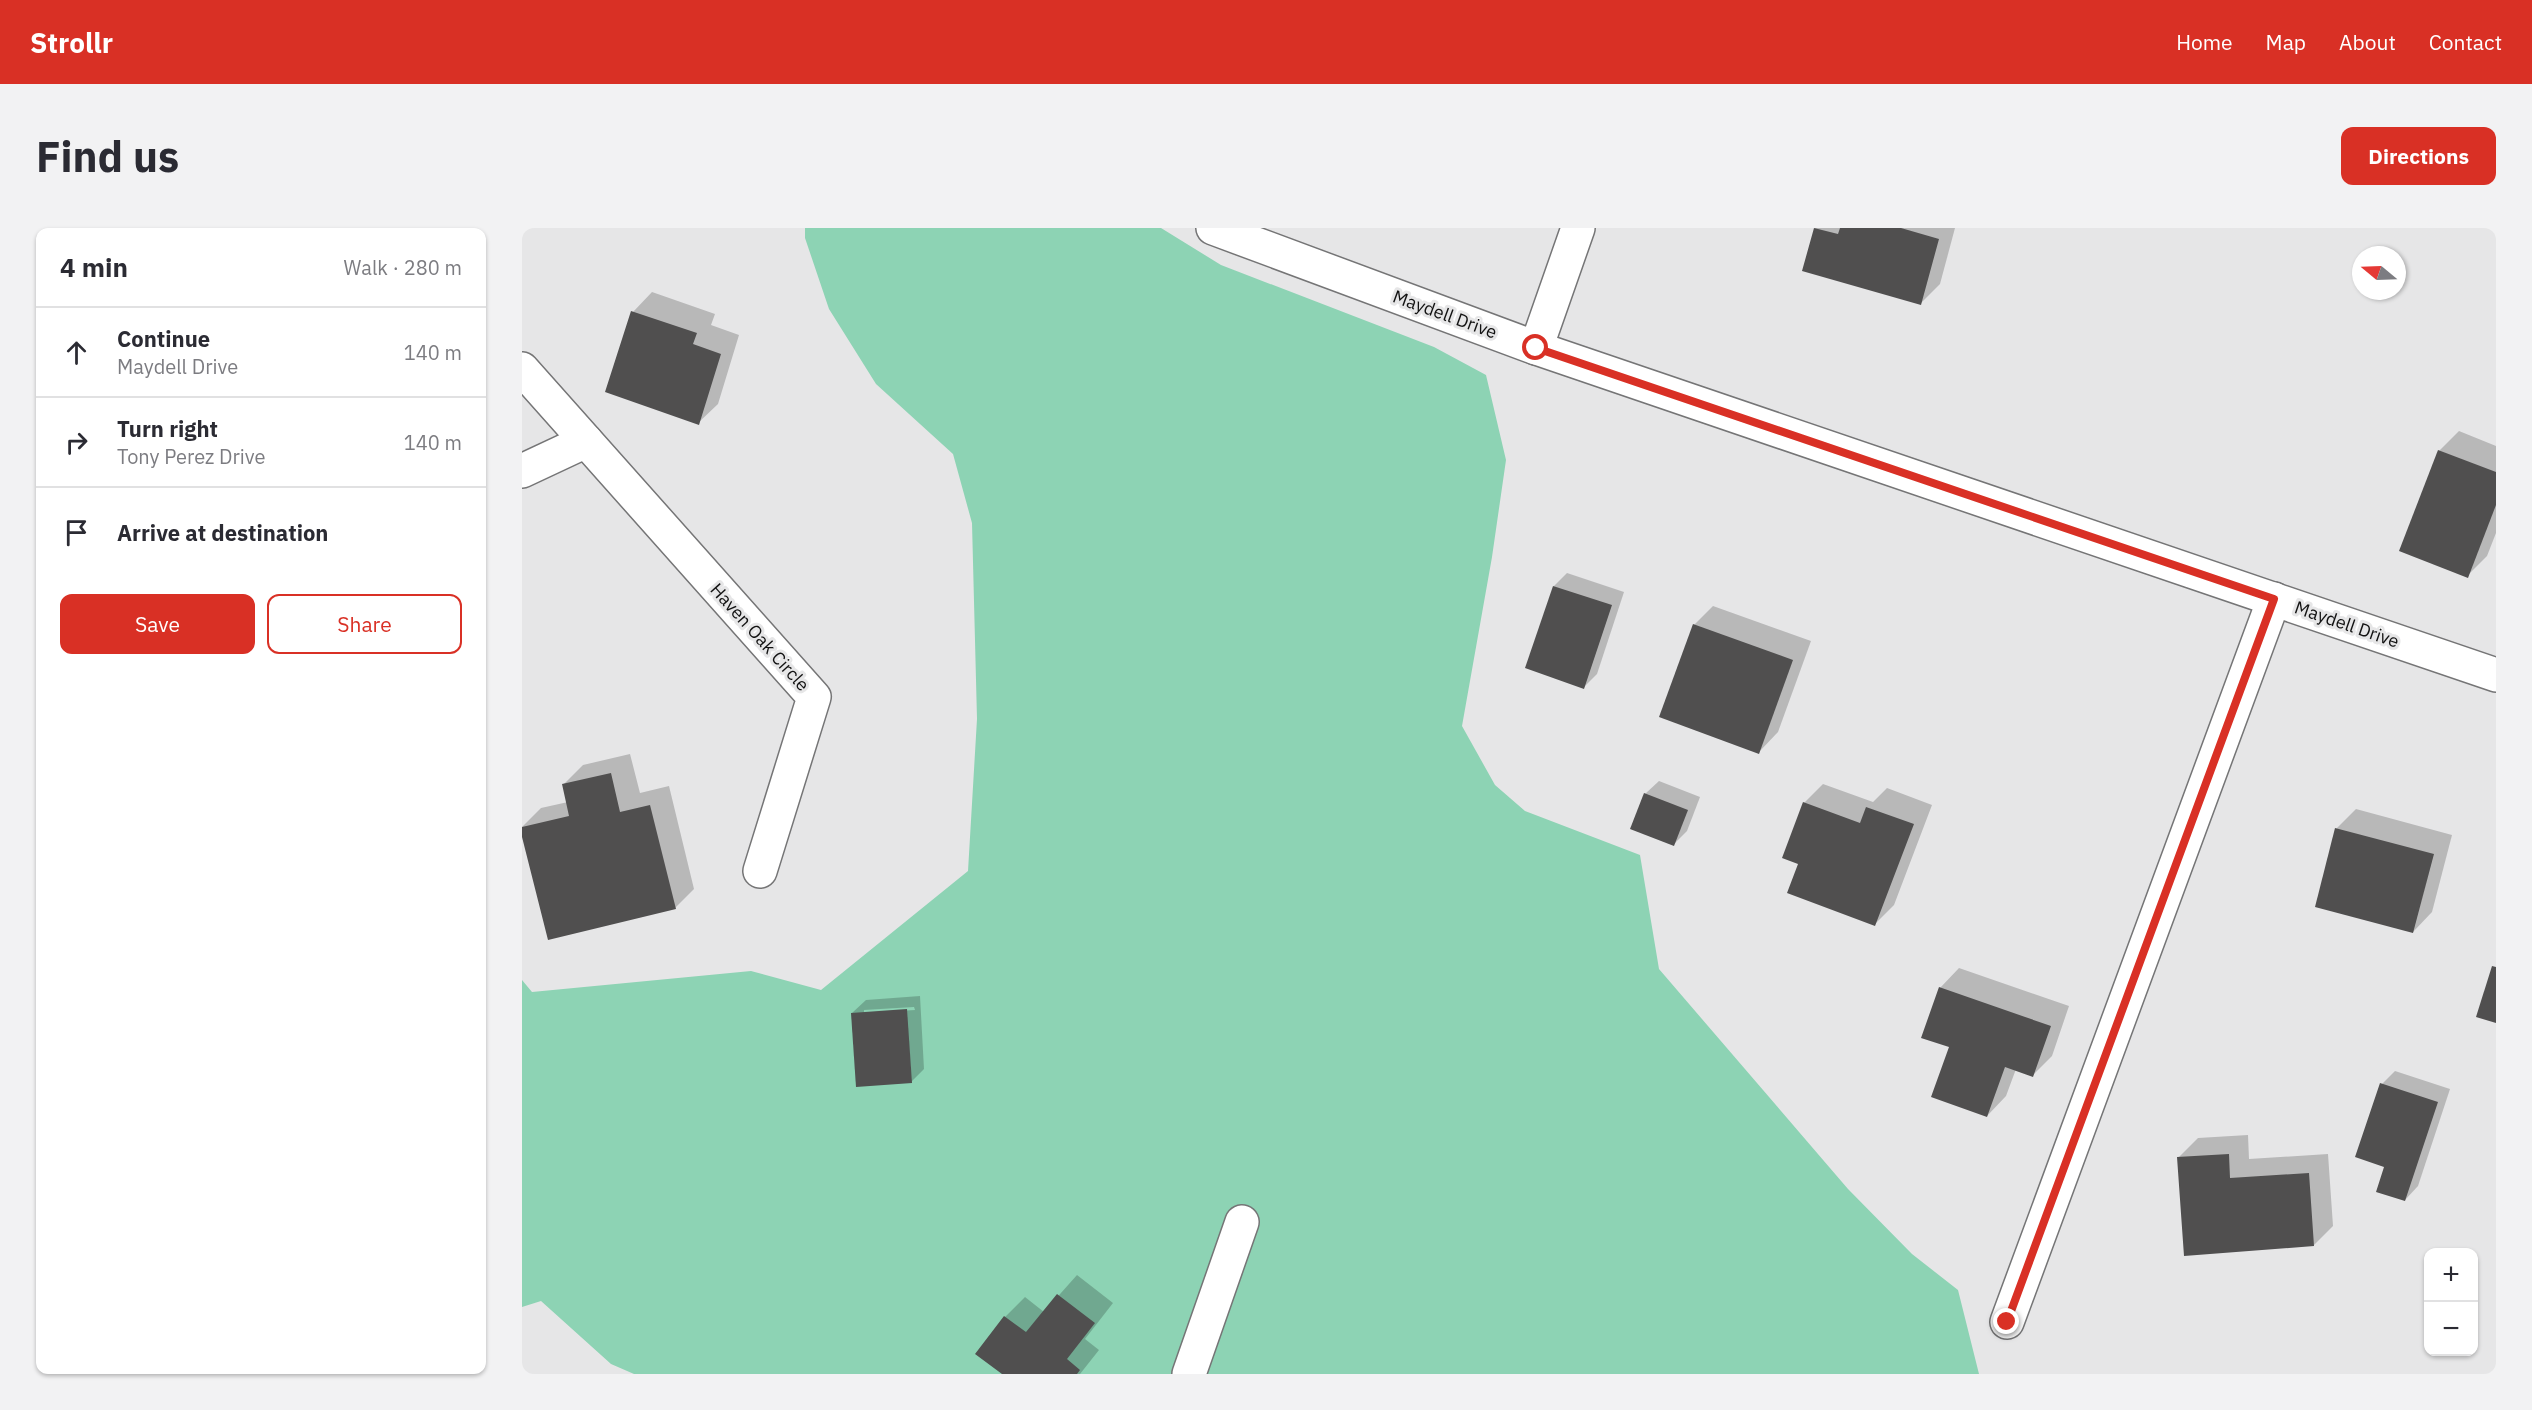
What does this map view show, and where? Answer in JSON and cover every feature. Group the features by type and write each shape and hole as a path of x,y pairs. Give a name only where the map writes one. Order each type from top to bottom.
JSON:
{"street":[{"name":"Maydell Drive","path":"1213,228 1536,348 2496,675"},
{"path":"1536,348 1578,228"},
{"name":"Haven Oak Circle","path":"522,369 814,697 760,871"},
{"path":"522,471 586,441"},
{"path":"2007,1322 2274,599"},
{"path":"1189,1374 1242,1222"}],"green space":[{"path":"805,228 1161,228 1221,265 1434,347 1486,375 1506,460 1492,557 1462,726 1495,785 1525,811 1640,855 1659,969 1848,1189 1912,1254 1958,1290 1979,1374 634,1374 611,1364 541,1301 522,1307 522,980 532,992 751,971 821,990 968,871 977,719 972,523 953,454 876,384 829,309 805,238"}],"building":[{"path":"1814,228 1838,234 1840,228 1901,228 1939,239 1921,305 1802,271"},
{"path":"631,311 697,333 693,344 721,354 699,425 605,392"},
{"path":"2438,450 2496,472 2496,505 2468,578 2399,551"},
{"path":"1553,586 1612,605 1584,689 1525,668"},
{"path":"1693,624 1793,660 1759,754 1659,717"},
{"path":"611,773 620,812 650,805 676,909 548,940 522,837 522,827 569,816 562,784"},
{"path":"1644,793 1688,810 1674,846 1630,829"},
{"path":"1803,802 1860,823 1866,807 1914,824 1875,926 1787,893 1798,864 1782,858"},
{"path":"2335,828 2434,854 2413,933 2315,907"},
{"path":"2492,966 2496,967 2496,1023 2476,1017"},
{"path":"1939,987 2051,1026 2033,1077 2005,1067 1987,1117 1931,1097 1949,1047 1921,1038"},
{"path":"907,1009 912,1083 856,1087 851,1013"},
{"path":"2380,1083 2438,1102 2405,1201 2376,1192 2384,1167 2355,1157"},
{"path":"2229,1154 2230,1178 2309,1173 2314,1246 2184,1256 2177,1157"},
{"path":"1057,1294 1095,1323 1067,1359 1080,1370 1077,1374 1002,1374 975,1354 1004,1316 1026,1332"}],"route":[{"path":"1536,348 2274,599 2007,1322"}]}
